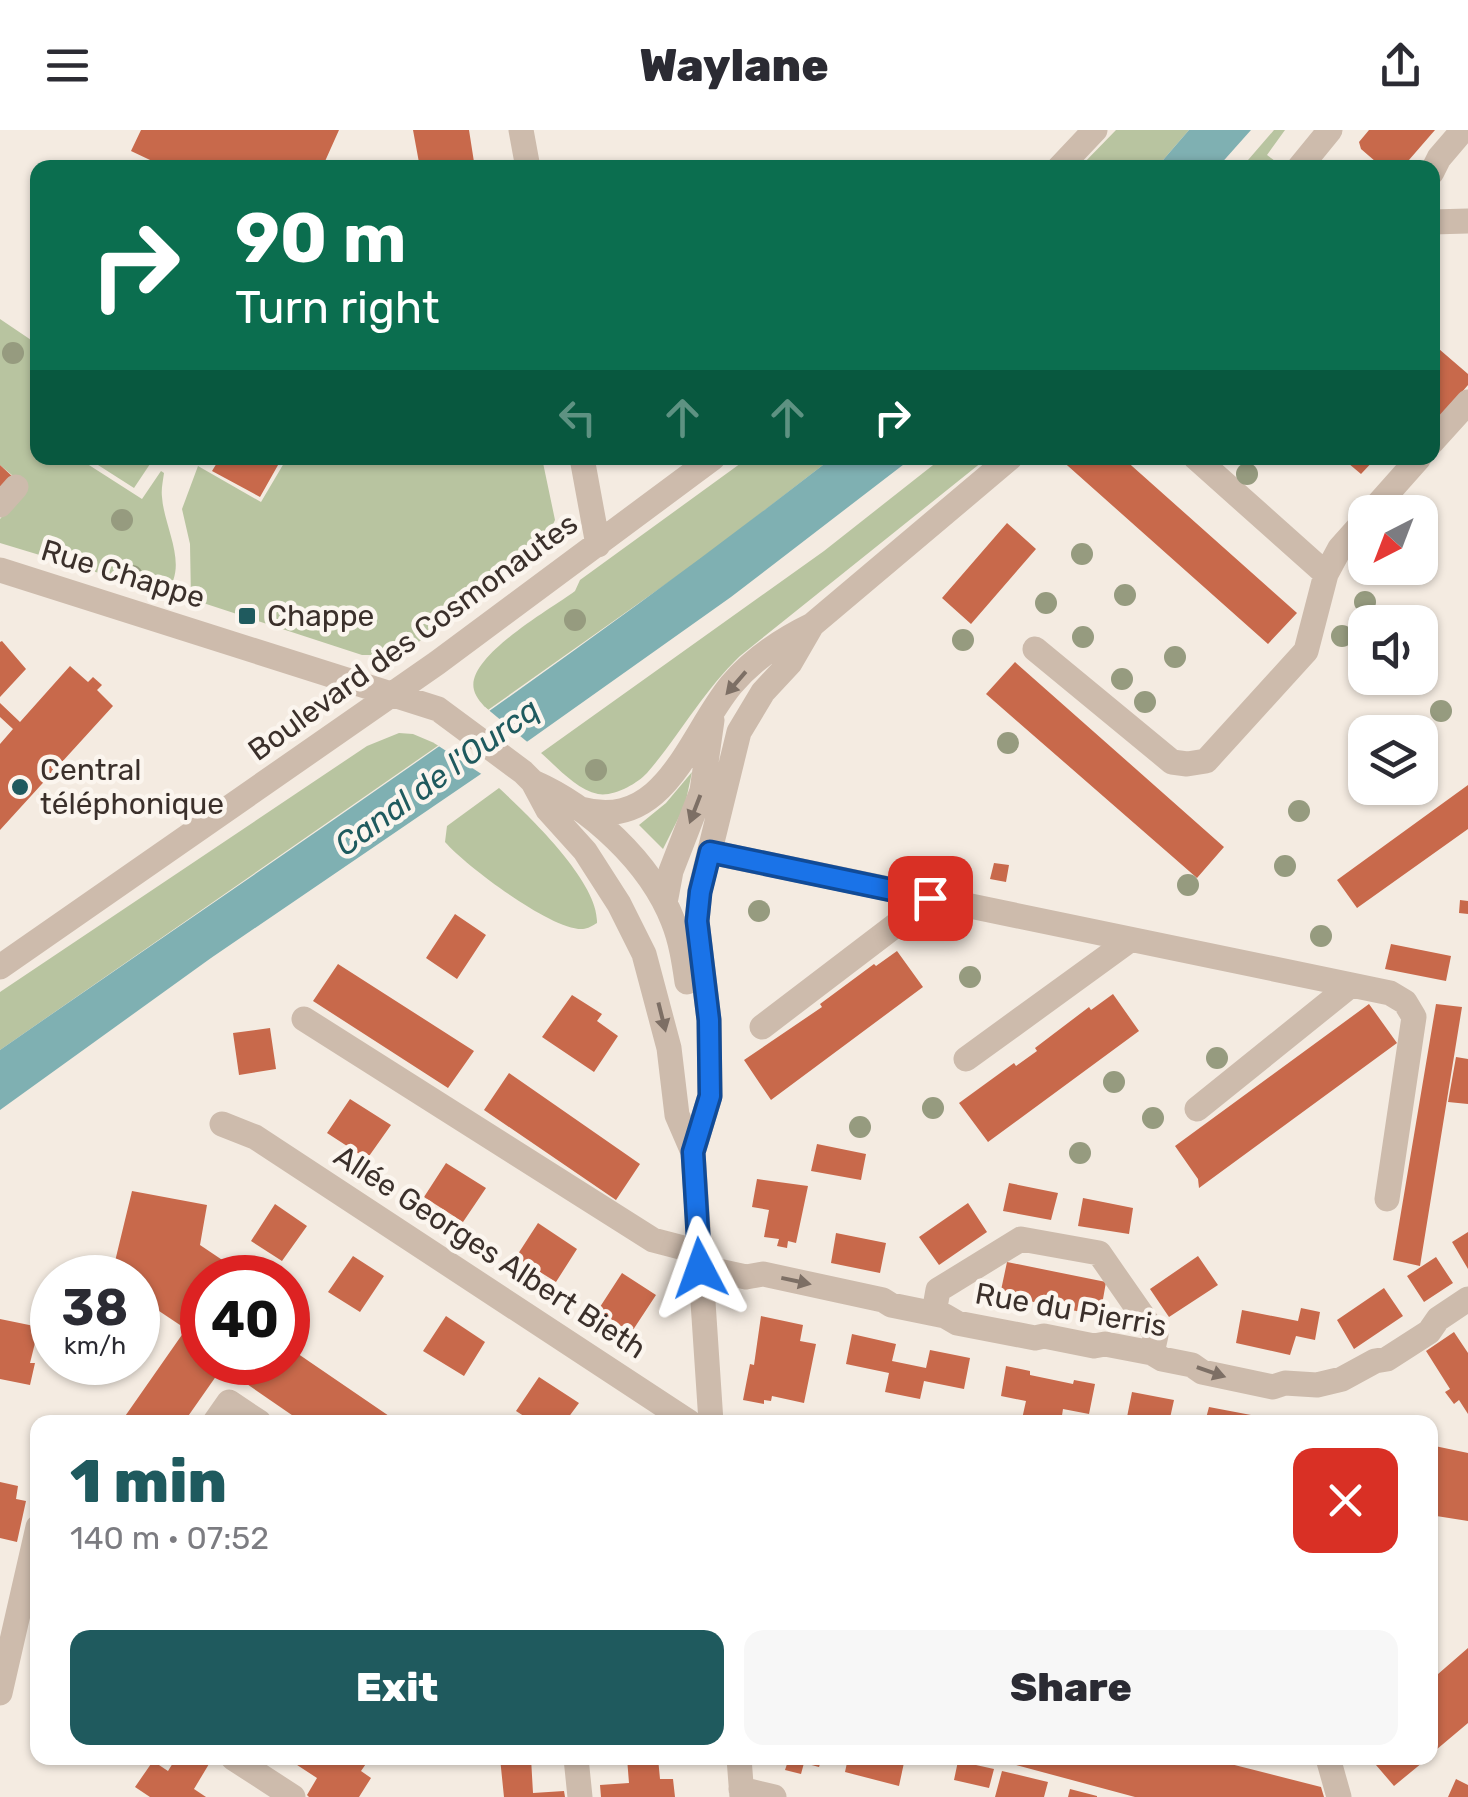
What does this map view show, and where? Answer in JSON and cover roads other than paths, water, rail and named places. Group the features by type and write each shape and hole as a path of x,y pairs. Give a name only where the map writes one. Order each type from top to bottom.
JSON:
{"street":[{"path":"521,130 527,160"},
{"path":"1067,160 1095,130"},
{"path":"1306,160 1330,130"},
{"path":"1438,160 1463,130"},
{"path":"1440,222 1468,222"},
{"path":"1440,433 1468,402"},
{"path":"583,465 598,545"},
{"name":"Boulevard des Cosmonautes","path":"0,967 395,693 703,465"},
{"path":"581,809 602,814 622,812 651,796 666,782 730,686 774,644 812,625 1002,465"},
{"path":"1204,465 1326,574"},
{"path":"1386,495 1413,465"},
{"path":"1036,649 1172,762 1206,760 1306,651 1326,574 1348,539"},
{"name":"Rue Chappe","path":"0,570 438,708 528,777"},
{"path":"693,1152 710,1096 709,1020 697,921 700,892 739,732 763,692 790,663 812,625"},
{"path":"665,904 672,871 702,792 712,714"},
{"path":"528,777 581,809 652,881 665,904 682,948 694,1020 697,1095 705,1117"},
{"path":"528,777 548,810 585,850 644,954 669,1048 677,1115 693,1152 710,1415"},
{"path":"585,850 610,864 637,902 665,904"},
{"path":"710,852 1390,993 1405,1002 1414,1017 1386,1199"},
{"path":"630,925 665,904 700,892"},
{"path":"762,1027 930,898"},
{"path":"966,1059 1130,940"},
{"path":"1197,1109 1352,985"},
{"name":"Rue du Pierris","path":"304,1019 653,1240 746,1277 762,1274 934,1313 957,1323 1035,1338 1044,1336 1152,1353 1202,1372 1273,1387 1285,1383 1317,1385 1342,1379 1375,1361 1387,1359 1430,1332 1438,1318 1468,1300"},
{"name":"Allée Georges Albert Bieth","path":"222,1124 255,1137 678,1415"},
{"path":"934,1313 938,1290 1021,1239 1099,1254 1156,1335 1152,1353"},
{"path":"220,1415 229,1402 248,1415"},
{"path":"0,1693 30,1562"},
{"path":"244,1765 293,1797"},
{"path":"577,1765 580,1797"},
{"path":"740,1765 742,1793 774,1797"},
{"path":"1330,1765 1340,1797"}],"water":[{"path":"1189,130 1251,130 1224,160 1163,160"},
{"name":"Canal de l'Ourcq","path":"823,465 903,465 731,597 211,958 0,1110 0,1050 525,686"}],"place":[{"name":"Chappe","path":"247,616"},
{"name":"Central téléphonique","path":"20,787"}]}
